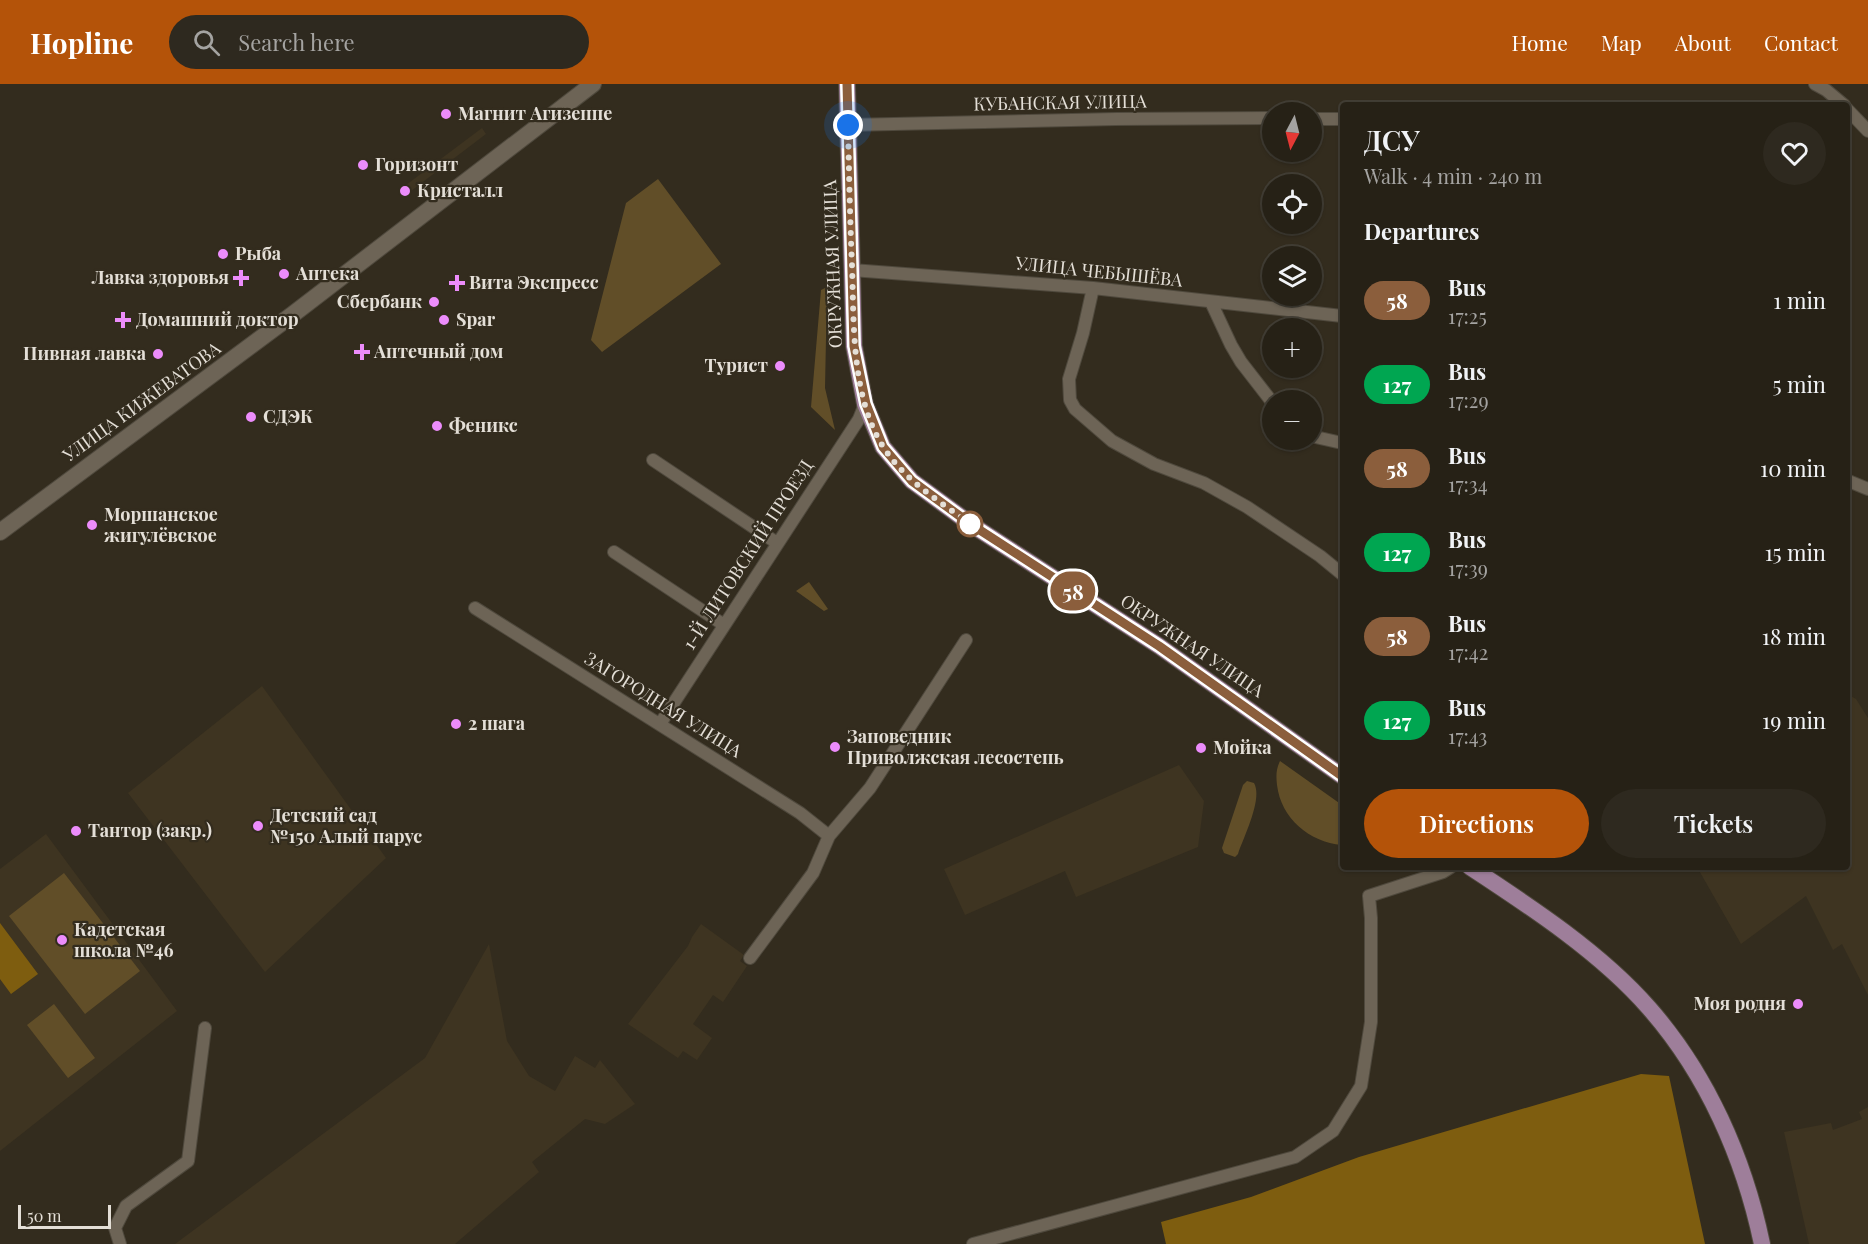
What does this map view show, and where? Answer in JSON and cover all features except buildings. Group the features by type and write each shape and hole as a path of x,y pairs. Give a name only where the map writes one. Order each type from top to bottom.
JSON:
{"main road":[{"name":"УЛИЦА КИЖЕВАТОВА","path":"0,532 292,315 593,84"},
{"name":"ОКРУЖНАЯ УЛИЦА","path":"847,84 854,346 866,404 883,447 912,481 972,525 1178,659 1340,775"},
{"path":"1478,870 1600,960 1649,1008 1680,1048 1716,1110 1737,1155 1756,1214 1762,1244"}],"street":[{"path":"1815,84 1840,102"},
{"path":"1850,111 1868,131"},
{"name":"КУБАНСКАЯ УЛИЦА","path":"848,125 1262,118"},
{"path":"1322,118 1340,119"},
{"name":"УЛИЦА ЧЕБЫШЁВА","path":"852,270 1093,288 1340,315"},
{"path":"1093,288 1083,333 1069,379 1070,400 1075,408 1112,441 1154,464 1204,483 1247,507 1320,556 1340,572"},
{"path":"1211,302 1231,345 1263,390"},
{"name":"1-Й ЛИТОВСКИЙ ПРОЕЗД","path":"660,724 866,404"},
{"path":"1322,438 1340,443"},
{"path":"653,460 777,543"},
{"path":"1850,482 1868,489"},
{"path":"614,552 724,625"},
{"name":"ЗАГОРОДНАЯ УЛИЦА","path":"475,608 800,813 829,836"},
{"path":"750,958 813,873 829,836 870,788 966,640"},
{"path":"973,1244 1295,1157 1333,1131 1361,1086 1371,1022 1369,896 1446,870"},
{"path":"120,1244 116,1228 126,1206 188,1161 205,1028"}],"shaded area":[{"path":"482,128 486,134 411,191 406,185"},
{"path":"658,179 721,264 602,352 591,340 626,203"},
{"path":"827,287 825,388 835,430 811,407 821,290"},
{"path":"809,582 828,609 824,611 796,591"},
{"name":"Детский сад №150 Алый парус","path":"262,686 386,858 265,972 128,793"},
{"path":"1850,696 1856,699 1868,718 1868,995 1842,944 1833,950 1806,896 1741,944 1699,870 1850,870"},
{"path":"1280,761 1340,804 1340,845 1318,839 1291,818 1280,797 1277,785"},
{"path":"1179,765 1204,801 1198,847 1076,897 1065,871 965,915 944,869"},
{"path":"1247,781 1254,783 1256,798 1248,828 1235,857 1224,853 1222,848 1243,785"},
{"name":"Кадетская школа №46","path":"46,834 177,1011 0,1151 0,869"},
{"path":"64,873 140,971 85,1014 9,916"},
{"path":"0,923 38,974 11,994 0,979"},
{"path":"701,924 744,955 740,961 747,966 723,1002 713,995 693,1024 712,1038 697,1060 683,1051 678,1058 628,1024 688,946"},
{"path":"489,944 507,1041 529,1076 555,1091 575,1056 595,1068 600,1060 635,1104 605,1124 585,1119 532,1162 539,1172 455,1244 175,1244 425,1058"},
{"path":"54,1004 95,1058 68,1078 27,1025"},
{"path":"1641,1074 1669,1076 1705,1244 1166,1244 1161,1222 1251,1197 1359,1157"},
{"path":"1868,1107 1868,1244 1809,1244 1784,1132 1831,1123 1833,1130 1862,1119 1859,1112"}],"bus line":[{"name":"58","path":"847,84 854,346 866,404 883,447 912,481 972,525 1159,646 1340,775"}],"place":[{"name":"Магнит Агизеппе","path":"446,114"},
{"name":"Горизонт","path":"363,165"},
{"name":"Кристалл","path":"405,191"},
{"name":"Рыба","path":"223,254"},
{"name":"Аптека","path":"284,274"},
{"name":"Лавка здоровья","path":"241,278"},
{"name":"Вита Экспресс","path":"457,283"},
{"name":"Сбербанк","path":"434,302"},
{"name":"Домашний доктор","path":"123,320"},
{"name":"Spar","path":"444,320"},
{"name":"Аптечный дом","path":"362,352"},
{"name":"Пивная лавка","path":"158,354"},
{"name":"Турист","path":"780,366"},
{"name":"СДЭК","path":"251,417"},
{"name":"Феникс","path":"437,426"},
{"name":"Моршанское жигулёвское","path":"92,525"},
{"name":"2 шага","path":"456,724"},
{"name":"Заповедник Приволжская лесостепь","path":"835,747"},
{"name":"Мойка","path":"1201,748"},
{"name":"Детский сад №150 Алый парус","path":"258,826"},
{"name":"Тантор (закр.)","path":"76,831"},
{"name":"Кадетская школа №46","path":"62,940"},
{"name":"Моя родня","path":"1798,1004"}],"route":[{"path":"848,125 854,346 866,404 875,431 896,465 912,481 972,525 970,524"}]}
